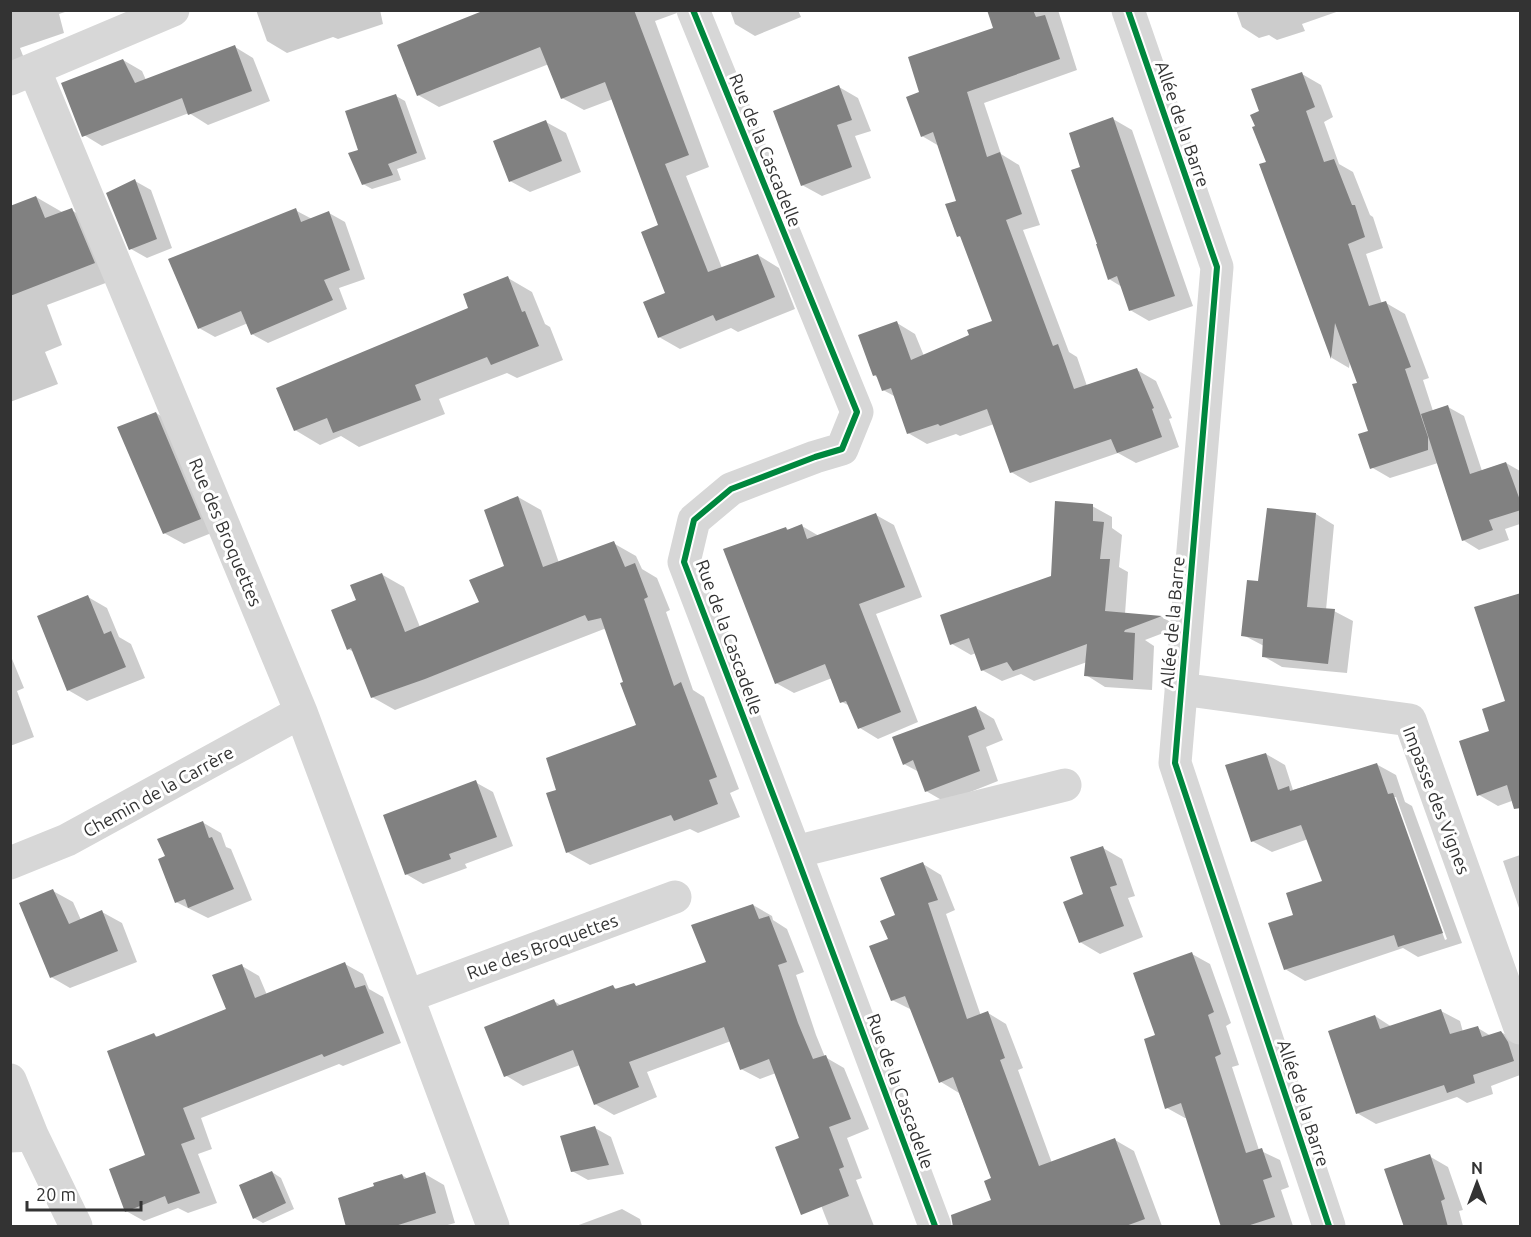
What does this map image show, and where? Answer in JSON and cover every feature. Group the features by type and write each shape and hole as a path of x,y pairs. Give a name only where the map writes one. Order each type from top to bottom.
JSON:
{"street":[{"path":"22,75 172,10"},
{"name":"Rue de la Cascadelle","path":"693,10 857,412 842,449 815,456 731,489 694,520 684,562 935,1227"},
{"name":"Allée de la Barre","path":"1128,10 1217,267 1175,763 1329,1227"},
{"name":"Rue des Broquettes","path":"22,75 302,712 493,1227"},
{"name":"Impasse des Vignes","path":"1181,690 1410,720 1521,1028"},
{"name":"Chemin de la Carrère","path":"10,862 67,840 302,712"},
{"path":"795,852 1065,785"},
{"name":"Rue des Broquettes","path":"408,996 675,897"},
{"path":"10,1080 21,1136 76,1227"}],"building":[{"path":"485,10 634,10 689,155 665,164 708,272 758,254 775,297 716,321 713,315 658,338 643,302 665,293 641,232 658,225 605,82 561,99 540,47 417,96 397,45"},
{"path":"987,10 1033,10 1036,17 1045,15 1060,59 967,92 987,157 1000,152 1022,214 1006,220 1053,346 1058,344 1074,389 1137,368 1154,408 1152,409 1162,437 1117,453 1111,439 1010,473 987,409 940,426 938,424 907,434 891,388 882,391 876,375 873,376 858,335 897,321 911,360 969,335 967,330 992,321 960,236 957,237 945,204 956,201 933,132 921,137 906,97 919,92 908,57 993,28"},
{"path":"235,45 252,91 188,115 182,98 82,137 61,83 123,59 135,83"},
{"path":"1302,72 1315,107 1306,111 1324,162 1334,159 1352,205 1355,205 1365,237 1348,244 1369,306 1386,301 1411,367 1405,369 1428,437 1428,450 1370,469 1358,434 1368,431 1352,384 1357,383 1335,323 1331,359 1259,164 1266,162 1252,127 1255,126 1250,115 1259,111 1251,89"},
{"path":"839,85 852,120 837,125 852,167 801,186 773,111"},
{"path":"396,94 417,153 388,164 393,175 362,185 348,153 358,150 345,111"},
{"path":"1113,117 1175,296 1129,311 1117,276 1108,280 1071,170 1080,167 1069,133"},
{"path":"546,120 562,161 509,182 493,141"},
{"path":"135,179 157,239 129,250 106,193"},
{"path":"36,196 45,218 72,208 95,263 10,296 10,206"},
{"path":"296,208 301,222 329,211 350,270 324,280 333,300 251,335 241,311 198,329 168,259"},
{"path":"508,276 539,346 491,365 487,357 415,385 421,400 333,433 327,418 294,431 276,388 468,308 463,294"},
{"path":"1448,405 1470,474 1506,462 1521,503 1521,510 1489,520 1493,530 1462,541 1421,414"},
{"path":"156,412 201,519 163,534 117,427"},
{"path":"518,496 543,567 614,541 625,567 635,563 648,597 644,599 674,686 681,682 717,777 709,780 718,804 674,821 671,815 566,853 546,793 556,790 546,758 636,725 620,683 623,682 601,618 588,621 585,615 425,679 371,698 351,648 347,650 331,610 356,600 350,585 382,573 405,632 479,602 469,580 504,566 484,510"},
{"path":"1055,501 1093,504 1093,521 1104,522 1100,559 1110,559 1105,611 1162,616 1124,632 1135,633 1133,680 1084,676 1087,644 1013,671 1007,662 981,671 969,638 950,645 940,615 1051,576"},
{"path":"1267,508 1316,513 1307,607 1335,609 1328,664 1262,657 1263,639 1241,636 1247,580 1258,581"},
{"path":"876,513 905,587 859,604 901,712 858,729 846,701 840,703 825,664 775,684 723,549 786,527 787,530 802,524 807,539"},
{"path":"1521,593 1521,808 1514,809 1507,785 1477,796 1459,741 1489,731 1482,709 1505,701 1474,607"},
{"path":"88,595 104,634 111,631 126,667 67,691 37,616"},
{"path":"976,706 985,729 968,736 980,771 925,792 913,760 903,765 892,737"},
{"path":"1266,753 1278,790 1289,786 1290,791 1377,763 1388,794 1393,793 1443,933 1398,947 1394,935 1284,970 1268,923 1293,915 1286,893 1322,881 1301,825 1251,842 1225,765"},
{"path":"476,780 497,837 449,854 451,859 405,875 383,815"},
{"path":"203,821 234,889 188,908 185,899 175,903 158,859 165,856 157,839"},
{"path":"1103,846 1117,885 1110,887 1124,926 1079,943 1063,902 1083,894 1070,857"},
{"path":"923,862 938,900 928,903 967,1019 988,1011 1005,1058 1000,1060 1039,1166 1115,1138 1145,1219 1123,1227 953,1227 951,1215 991,1200 984,1181 991,1178 953,1077 939,1083 905,996 891,1001 869,946 888,939 880,921 895,915 880,878"},
{"path":"53,889 69,924 102,910 118,951 50,978 19,903"},
{"path":"753,904 759,919 769,916 787,962 778,965 813,1059 826,1055 851,1119 829,1127 844,1167 839,1169 849,1196 801,1215 775,1147 799,1138 769,1059 740,1070 724,1027 629,1062 639,1087 594,1105 573,1050 504,1077 484,1027 554,999 557,1006 613,985 615,989 634,983 636,986 706,962 691,925"},
{"path":"1192,952 1214,1012 1208,1015 1221,1054 1215,1057 1246,1153 1262,1148 1272,1177 1263,1180 1275,1217 1244,1227 1221,1227 1181,1103 1165,1109 1144,1039 1155,1035 1133,973"},
{"path":"345,962 355,988 365,985 384,1033 324,1057 322,1054 183,1108 195,1139 181,1144 200,1193 168,1204 165,1196 125,1212 109,1169 145,1155 107,1051 154,1033 156,1037 226,1009 212,975 242,964 255,998"},
{"path":"1441,1009 1450,1034 1478,1026 1482,1037 1501,1031 1508,1042 1514,1061 1473,1075 1475,1083 1447,1093 1444,1085 1356,1114 1328,1031 1375,1015 1380,1029"},
{"path":"595,1126 609,1165 571,1172 560,1136"},
{"path":"1430,1154 1445,1199 1441,1201 1448,1227 1404,1227 1384,1169"},
{"path":"272,1171 286,1203 253,1219 239,1185"},
{"path":"425,1172 436,1213 392,1227 346,1227 338,1198 402,1174 404,1179"}],"cycle path":[{"path":"693,10 857,412 842,449 731,489 694,520 684,562 935,1226"},
{"path":"1128,10 1217,267 1175,763 1329,1226"}]}
